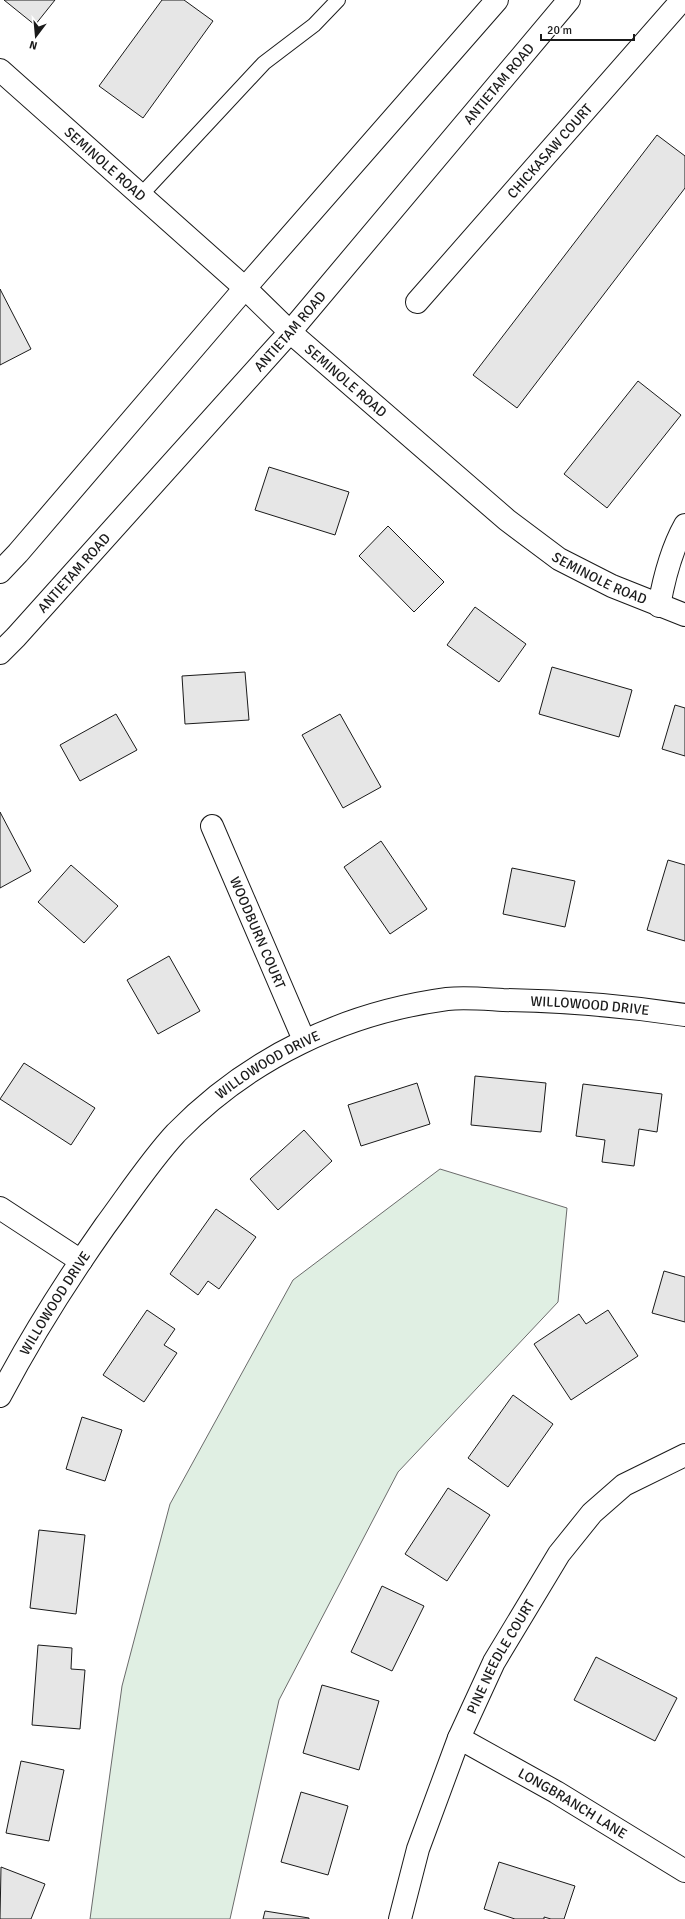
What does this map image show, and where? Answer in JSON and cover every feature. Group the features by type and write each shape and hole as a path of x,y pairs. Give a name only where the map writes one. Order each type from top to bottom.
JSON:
{"street":[{"path":"0,572 18,554 245,288 497,0"},
{"name":"ANTIETAM ROAD","path":"0,652 21,632 290,332 569,0"},
{"name":"CHICKASAW COURT","path":"417,302 682,0"},
{"name":"SEMINOLE ROAD","path":"0,70 245,288 290,332 507,520 558,559 612,586 685,615"},
{"path":"660,606 664,580 678,537 685,525"},
{"name":"WOODBURN COURT","path":"212,826 304,1040"},
{"name":"WILLOWOOD DRIVE","path":"0,1396 18,1361 81,1261 135,1184 175,1135 207,1103 252,1070 304,1040 331,1028 395,1008 450,999 538,1000 648,1009 685,1015"},
{"path":"0,1208 81,1261"},
{"name":"PINE NEEDLE COURT","path":"400,1919 418,1849 458,1738 494,1662 559,1554 592,1513 624,1484 685,1456"},
{"name":"LONGBRANCH LANE","path":"458,1738 556,1792 662,1855 685,1871"}],"lane":[{"path":"140,196 264,63 314,25 338,0"}],"green space":[{"path":"440,1169 567,1208 558,1302 398,1472 279,1700 230,1919 90,1919 122,1686 170,1504 293,1280"}],"building":[{"path":"4,0 55,0 35,25"},
{"path":"162,0 184,0 213,21 143,118 99,86"},
{"path":"657,135 685,156 685,188 517,408 473,375"},
{"path":"0,289 31,349 0,365"},
{"path":"638,381 681,415 607,508 564,474"},
{"path":"269,467 349,492 335,535 255,510"},
{"path":"388,526 444,582 414,612 359,556"},
{"path":"475,607 526,644 499,682 447,645"},
{"path":"552,667 632,690 619,737 539,714"},
{"path":"245,672 249,720 185,724 182,676"},
{"path":"675,705 685,708 685,756 662,749"},
{"path":"116,714 137,750 80,781 60,745"},
{"path":"340,714 381,787 343,808 302,735"},
{"path":"0,812 31,871 0,888"},
{"path":"381,841 427,909 390,934 344,867"},
{"path":"668,860 685,865 685,941 647,930"},
{"path":"71,865 118,906 84,943 38,902"},
{"path":"512,868 575,881 565,927 503,914"},
{"path":"169,956 200,1011 158,1034 127,980"},
{"path":"24,1063 95,1108 71,1145 0,1099"},
{"path":"475,1076 546,1083 541,1132 471,1125"},
{"path":"417,1083 430,1124 361,1146 348,1105"},
{"path":"583,1084 662,1094 657,1132 639,1129 634,1166 602,1162 605,1140 576,1136"},
{"path":"304,1130 332,1161 278,1210 250,1179"},
{"path":"216,1209 256,1237 219,1289 208,1281 198,1295 170,1274"},
{"path":"664,1271 685,1277 685,1322 652,1313"},
{"path":"147,1310 175,1329 164,1345 177,1353 144,1402 103,1375"},
{"path":"608,1310 638,1356 571,1400 534,1344 579,1314 586,1324"},
{"path":"513,1395 553,1424 508,1487 468,1458"},
{"path":"82,1417 122,1430 105,1481 66,1469"},
{"path":"448,1488 490,1515 447,1581 405,1554"},
{"path":"39,1530 85,1535 76,1614 30,1608"},
{"path":"382,1586 424,1606 392,1671 351,1652"},
{"path":"38,1645 72,1648 71,1669 85,1670 80,1729 32,1725"},
{"path":"596,1657 677,1698 655,1741 574,1700"},
{"path":"322,1685 379,1701 359,1770 303,1753"},
{"path":"21,1761 64,1770 49,1841 6,1833"},
{"path":"301,1792 348,1806 328,1875 281,1862"},
{"path":"499,1862 575,1886 564,1919 551,1919 544,1917 544,1919 515,1919 484,1909"},
{"path":"1,1867 45,1884 31,1919 0,1919"},
{"path":"265,1911 309,1918 309,1919 263,1919"}]}
